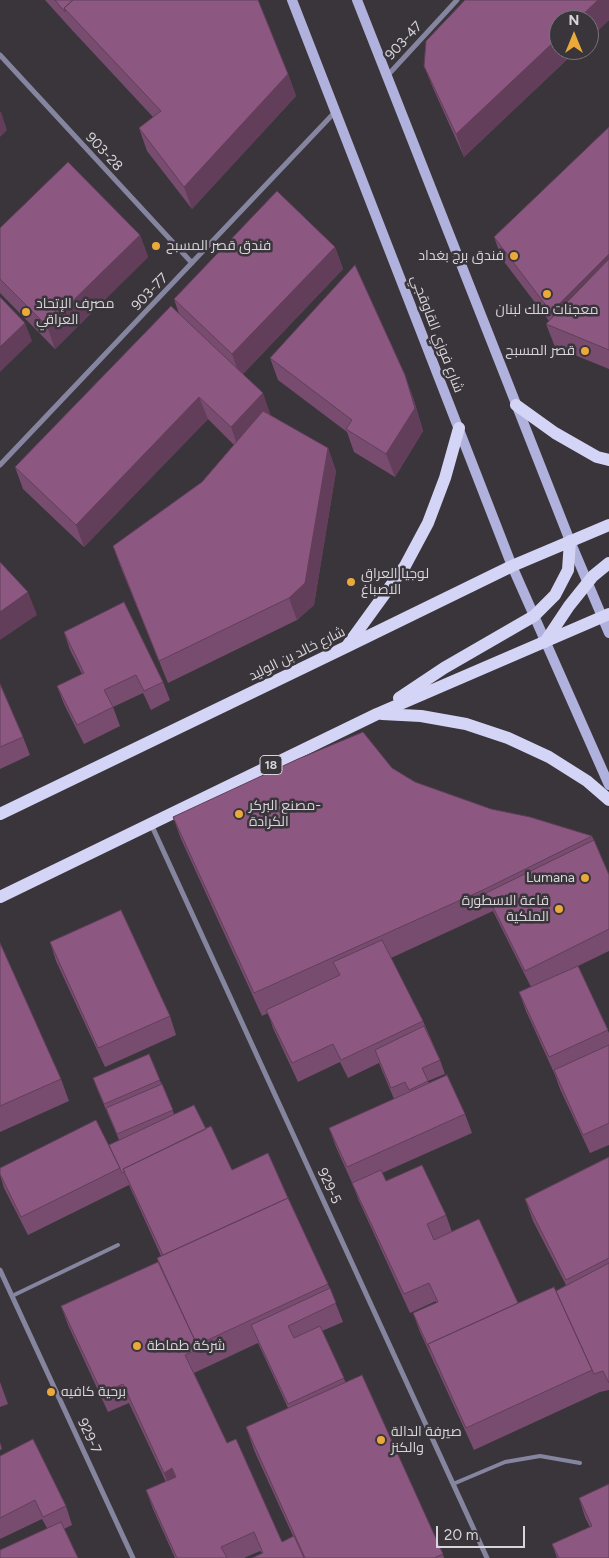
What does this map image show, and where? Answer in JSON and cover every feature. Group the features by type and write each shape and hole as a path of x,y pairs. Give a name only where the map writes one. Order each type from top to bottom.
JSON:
{"main road":[{"path":"516,405 554,433 597,457 609,460"},
{"path":"346,648 404,566 428,523 445,478 459,428"},
{"name":"شارع خالد بن الوليد","path":"0,814 512,566 609,525"},
{"path":"376,714 444,668 534,616 555,596 568,570 570,541"},
{"path":"546,642 568,606 588,582 609,563"},
{"name":"18","path":"0,896 376,714 606,616"},
{"path":"376,714 422,716 457,722 508,738 549,757 587,781 609,800"}],"street":[{"name":"شارع فوزي القاوقجي","path":"292,0 512,566 609,785"},
{"path":"357,0 570,541 588,582 606,616 609,633"},
{"name":"903-47","path":"387,76 457,0"},
{"name":"903-28","path":"0,55 192,263"},
{"name":"903-77","path":"0,465 335,111"},
{"name":"929-5","path":"151,824 486,1558"},
{"name":"929-7","path":"0,1270 133,1558"}],"lane":[{"path":"12,1296 118,1245"},
{"path":"453,1484 505,1462 540,1456 580,1463"}],"building":[{"path":"55,0 73,0 64,8 65,12"},
{"path":"73,0 258,0 288,74 184,187 139,128 161,111 64,8"},
{"path":"465,0 598,0 588,10 549,10 549,46 456,134 424,66 426,41"},
{"path":"609,127 609,254 551,312 494,237"},
{"path":"68,162 140,235 47,326 0,279 0,228"},
{"path":"277,191 335,247 232,354 174,299"},
{"path":"609,259 609,350 546,324"},
{"path":"355,265 405,375 415,408 386,454 346,429 352,420 270,358"},
{"path":"0,297 25,323 0,347"},
{"path":"171,306 263,393 231,427 199,397 76,525 15,467"},
{"path":"263,411 328,448 305,583 289,598 159,661 113,546 202,482"},
{"path":"0,562 28,592 0,612"},
{"path":"124,602 163,682 144,691 136,675 104,690 113,707 77,725 57,686 84,673 64,632"},
{"path":"0,684 23,737 0,747"},
{"path":"363,732 392,768 415,782 491,809 530,817 592,836 485,889 254,993 173,817 298,759"},
{"path":"594,840 609,875 609,929 525,971 486,893"},
{"path":"121,910 170,1016 98,1048 50,942"},
{"path":"382,940 423,1021 341,1060 333,1044 292,1063 266,1010 340,975 333,962"},
{"path":"0,943 61,1079 0,1106"},
{"path":"578,966 608,1030 549,1057 519,992"},
{"path":"424,1026 440,1060 422,1068 428,1081 409,1090 405,1082 391,1088 375,1050"},
{"path":"609,1045 609,1123 583,1135 554,1070"},
{"path":"149,1054 160,1080 104,1104 93,1078"},
{"path":"447,1075 465,1114 347,1167 329,1128"},
{"path":"162,1084 173,1110 117,1134 106,1108"},
{"path":"194,1105 206,1129 123,1169 125,1172 122,1173 109,1145"},
{"path":"96,1120 120,1168 21,1217 0,1174 0,1168"},
{"path":"211,1126 232,1170 268,1153 288,1198 163,1255 123,1169"},
{"path":"609,1157 609,1258 566,1280 525,1199"},
{"path":"422,1165 446,1215 427,1224 434,1240 479,1219 518,1303 428,1344 429,1348 413,1313 438,1302 429,1283 404,1294 352,1183 381,1170 386,1181"},
{"path":"288,1198 328,1284 197,1345 157,1258"},
{"path":"158,1262 199,1349 185,1355 227,1443 236,1439 282,1542 294,1536 304,1558 252,1558 263,1553 254,1532 221,1547 227,1558 177,1558 146,1490 176,1477 172,1468 164,1473 123,1384 102,1393 61,1306"},
{"path":"609,1263 609,1383 603,1371 594,1374 556,1291"},
{"path":"554,1287 592,1370 466,1428 428,1344"},
{"path":"330,1288 336,1303 288,1326 294,1338 320,1326 344,1378 288,1404 251,1325"},
{"path":"362,1375 443,1554 434,1558 305,1558 246,1427"},
{"path":"33,1439 66,1506 43,1517 35,1500 0,1518 0,1456"},
{"path":"609,1484 609,1558 559,1558 552,1544 592,1526 579,1498"},
{"path":"61,1522 78,1558 0,1558 0,1550"}],"place":[{"name":"فندق قصر المسبح","path":"156,246"},
{"name":"فندق برج بغداد","path":"514,256"},
{"name":"معجنات ملك لبنان","path":"547,294"},
{"name":"مصرف الإتحاد العراقي","path":"26,312"},
{"name":"قصر المسبح","path":"585,351"},
{"name":"لوجيا العراق الاصباغ","path":"351,582"},
{"name":"مصنع البركر- الكرادة","path":"239,814"},
{"name":"Lumana","path":"585,878"},
{"name":"قاعة الاسطورة الملكية","path":"559,909"},
{"name":"شركة طماطة","path":"137,1346"},
{"name":"برحية كافيه","path":"51,1392"},
{"name":"صيرفة الدالة والكنز","path":"381,1440"}]}
